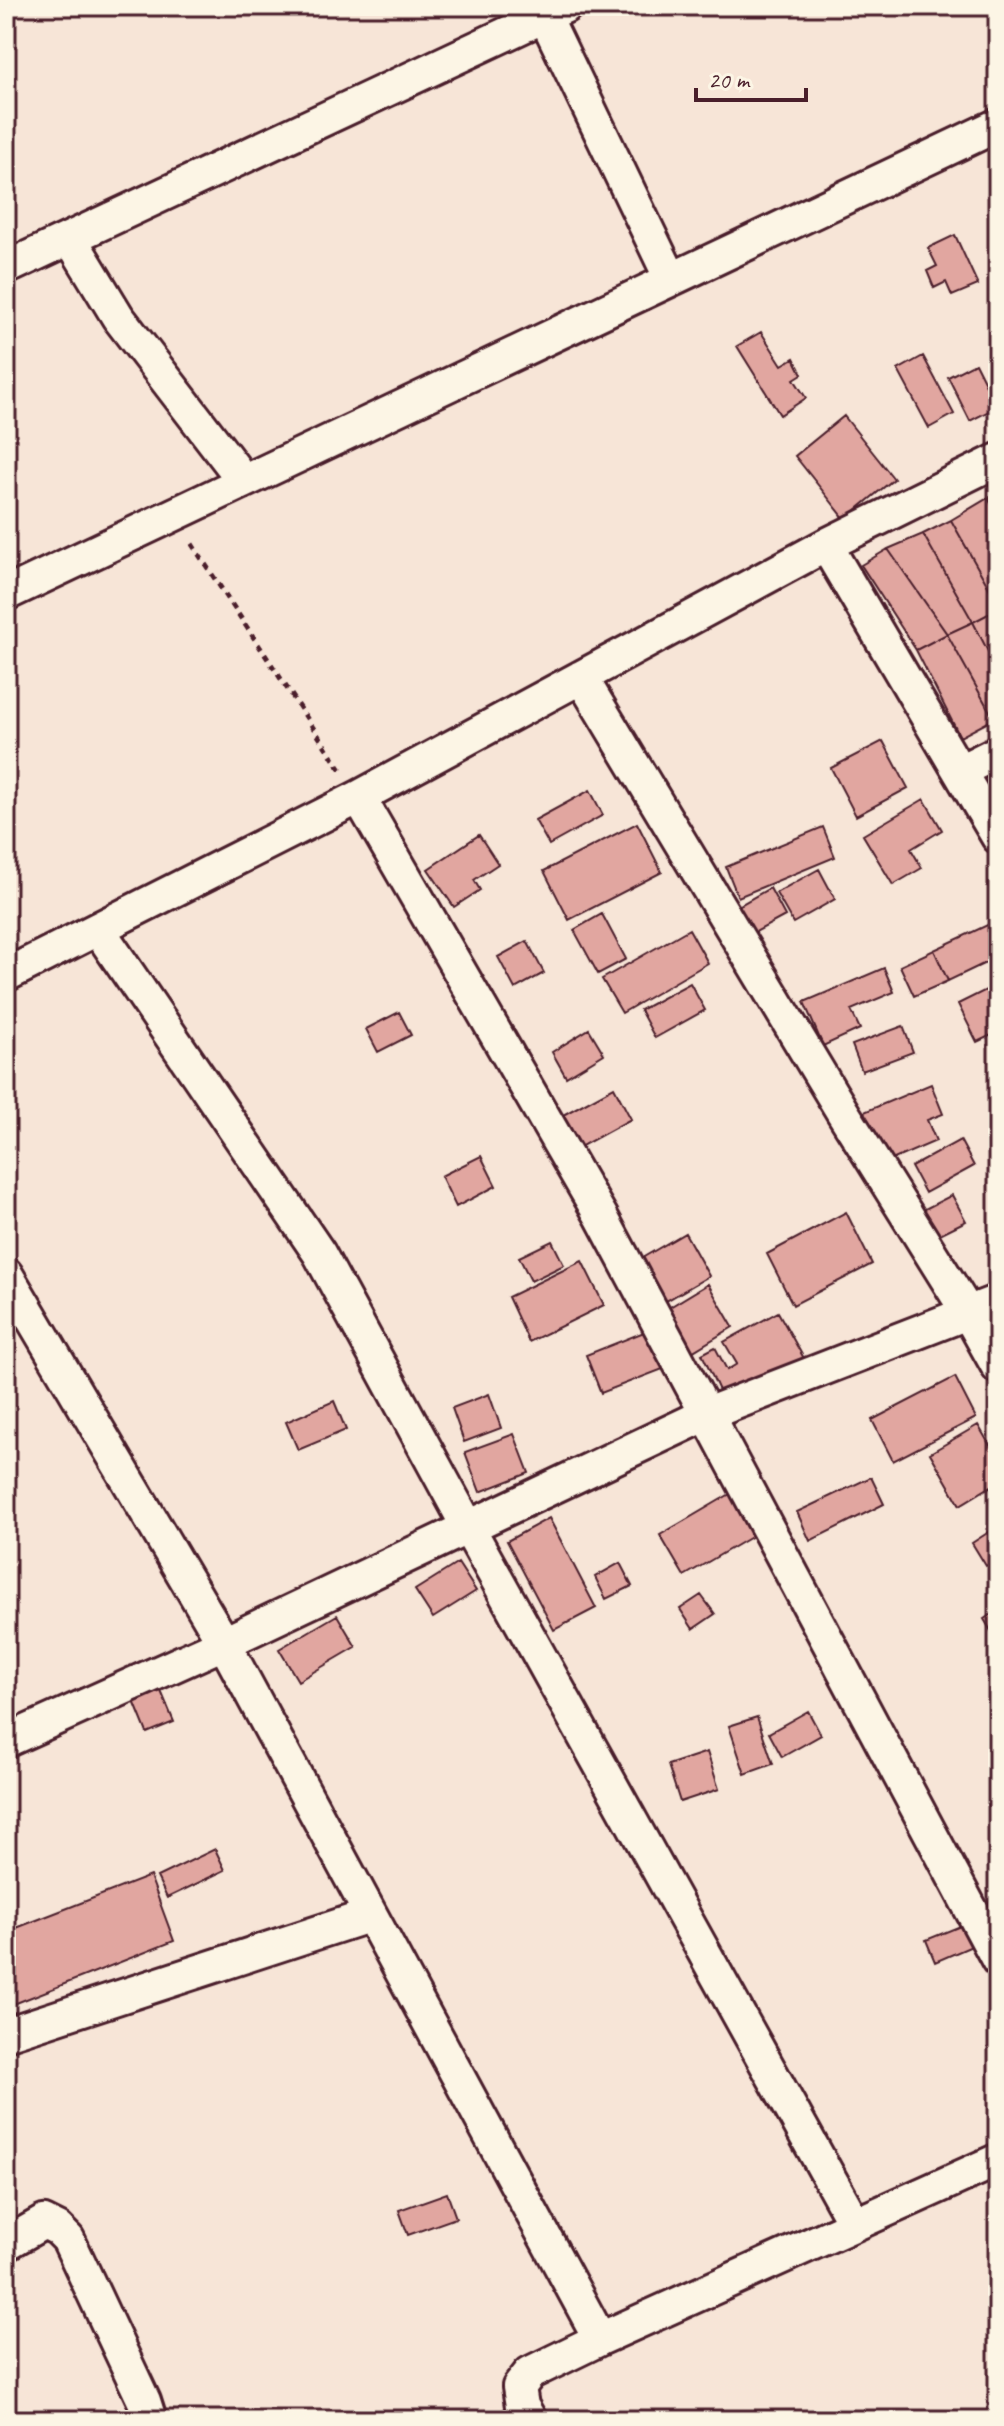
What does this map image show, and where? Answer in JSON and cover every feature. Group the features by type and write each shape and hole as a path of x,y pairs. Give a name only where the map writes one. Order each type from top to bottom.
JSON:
{"street":[{"path":"6,268 550,9 671,279"},
{"path":"6,594 998,125"},
{"path":"70,238 118,317 244,481"},
{"path":"6,975 359,797 826,545 998,460"},
{"path":"826,545 998,837"},
{"path":"581,677 998,1367"},
{"path":"960,771 998,752"},
{"path":"359,797 601,1216 998,1960"},
{"path":"98,929 319,1253 855,2224"},
{"path":"6,1274 224,1643 600,2339"},
{"path":"6,1741 224,1643 707,1414 998,1301"},
{"path":"6,2034 371,1915"},
{"path":"530,2420 522,2406 519,2387 530,2373 998,2160"},
{"path":"6,2244 44,2222 68,2239 150,2420"}],"path":[{"path":"173,515 359,797"}],"building":[{"path":"998,189 998,216 988,194"},
{"path":"955,235 978,285 952,296 946,282 934,288 927,271 937,266 928,248"},
{"path":"761,332 782,365 794,358 802,374 794,379 806,398 780,415 737,346"},
{"path":"923,356 954,414 929,428 898,370"},
{"path":"975,363 997,407 970,421 948,377"},
{"path":"844,416 894,479 845,519 795,456"},
{"path":"998,493 998,516 988,498"},
{"path":"988,498 998,516 998,604 951,520"},
{"path":"951,520 998,604 998,609 973,622 923,534"},
{"path":"923,534 973,622 947,634 888,549"},
{"path":"888,549 947,634 916,650 861,565"},
{"path":"998,609 998,671 973,622"},
{"path":"973,622 998,671 998,718 994,719 947,634"},
{"path":"947,634 994,719 960,737 916,650"},
{"path":"883,741 908,788 856,816 831,768"},
{"path":"590,790 603,815 549,845 535,820"},
{"path":"924,799 942,830 911,849 922,868 893,885 863,835"},
{"path":"637,823 662,872 569,920 544,871"},
{"path":"823,827 835,857 738,897 726,867"},
{"path":"479,835 498,864 474,880 480,890 454,907 428,869"},
{"path":"819,869 835,899 793,923 776,893"},
{"path":"770,888 785,916 750,935 735,908"},
{"path":"602,914 626,959 598,974 574,930"},
{"path":"998,920 998,957 948,981 934,950"},
{"path":"689,929 708,963 622,1013 602,979"},
{"path":"527,941 544,973 515,989 498,957"},
{"path":"934,950 948,981 914,996 900,966"},
{"path":"884,968 894,992 851,1010 860,1029 823,1046 804,1002"},
{"path":"690,983 705,1010 655,1038 640,1010"},
{"path":"998,984 998,1032 977,1042 958,1004"},
{"path":"399,1012 411,1035 378,1052 366,1029"},
{"path":"903,1026 913,1052 862,1071 852,1045"},
{"path":"589,1029 604,1054 566,1077 552,1052"},
{"path":"931,1084 943,1114 927,1120 936,1141 878,1166 857,1115"},
{"path":"614,1087 631,1119 580,1147 563,1115"},
{"path":"960,1140 974,1166 925,1193 911,1167"},
{"path":"481,1156 496,1186 456,1207 441,1176"},
{"path":"952,1195 966,1221 934,1237 921,1211"},
{"path":"846,1212 872,1264 793,1305 767,1254"},
{"path":"685,1233 709,1276 666,1301 642,1258"},
{"path":"552,1241 564,1265 531,1281 519,1257"},
{"path":"582,1261 604,1305 529,1342 508,1297"},
{"path":"708,1284 733,1327 690,1353 665,1310"},
{"path":"778,1312 806,1362 721,1395 702,1354 715,1347 727,1370 737,1364 724,1342"},
{"path":"649,1330 663,1369 601,1393 586,1355"},
{"path":"955,1377 976,1418 893,1461 872,1420"},
{"path":"489,1394 501,1428 464,1442 452,1408"},
{"path":"334,1401 346,1430 298,1450 286,1422"},
{"path":"978,1425 998,1459 998,1482 960,1505 930,1453"},
{"path":"514,1434 529,1473 480,1492 465,1452"},
{"path":"871,1477 884,1504 810,1541 797,1512"},
{"path":"730,1494 754,1535 684,1576 660,1535"},
{"path":"549,1518 596,1608 554,1630 507,1541"},
{"path":"998,1526 998,1559 986,1566 972,1543"},
{"path":"458,1563 476,1591 433,1618 415,1590"},
{"path":"620,1563 632,1586 606,1599 595,1577"},
{"path":"701,1595 715,1614 693,1629 680,1609"},
{"path":"998,1610 998,1643 984,1619"},
{"path":"337,1615 356,1647 298,1681 279,1649"},
{"path":"161,1691 174,1722 147,1733 134,1701"},
{"path":"808,1711 821,1735 782,1757 769,1733"},
{"path":"757,1717 773,1764 745,1774 729,1726"},
{"path":"707,1752 719,1789 680,1802 668,1765"},
{"path":"215,1849 225,1870 167,1898 157,1877"},
{"path":"150,1876 174,1941 6,2007 6,1932"},
{"path":"963,1925 972,1946 935,1962 926,1940"},
{"path":"447,2193 456,2218 408,2235 399,2210"}]}
